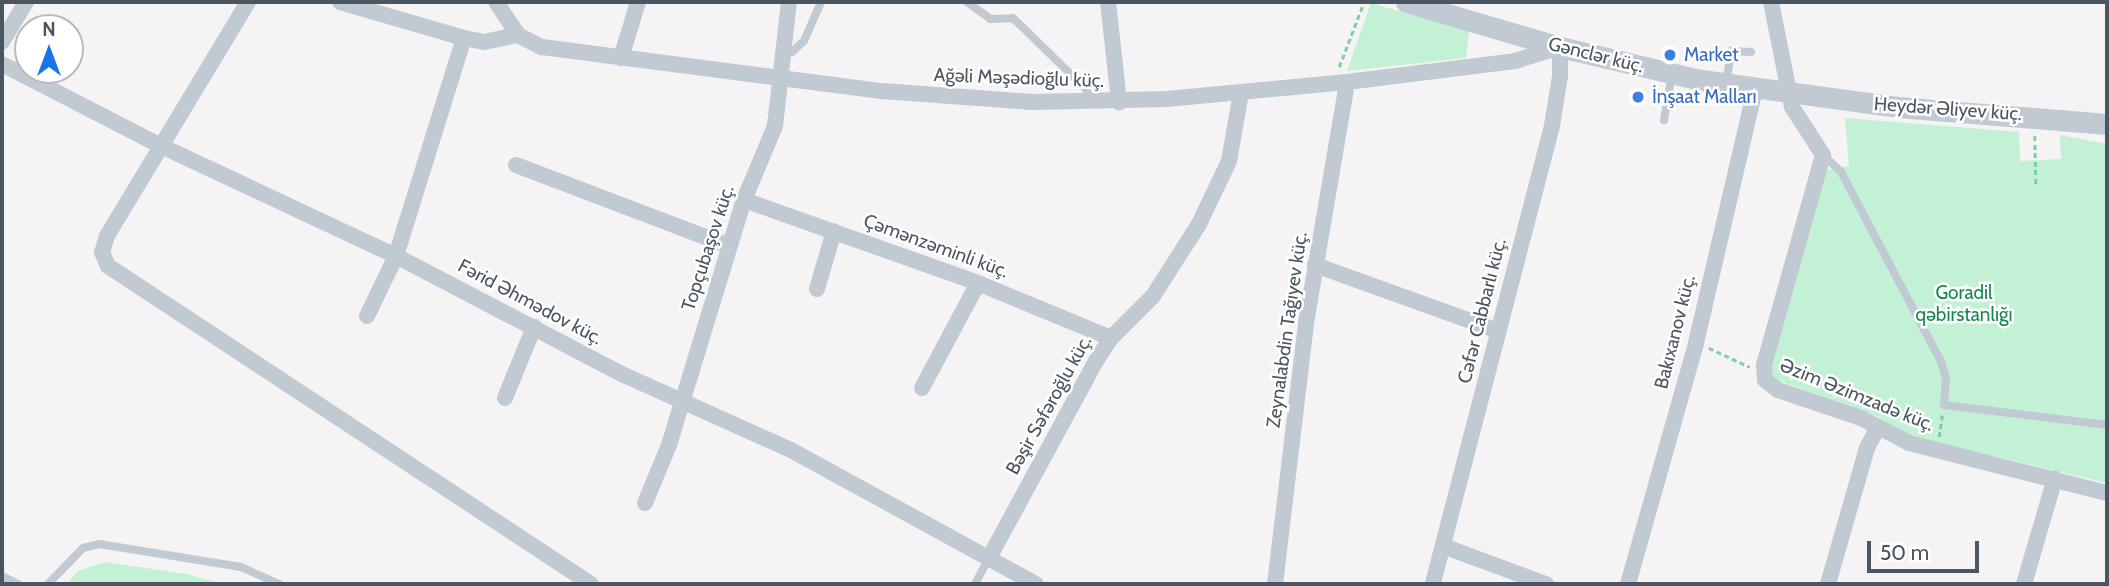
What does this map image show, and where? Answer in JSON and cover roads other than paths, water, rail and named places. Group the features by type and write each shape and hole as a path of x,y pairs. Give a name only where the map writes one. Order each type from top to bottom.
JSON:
{"street":[{"path":"2,42 26,2"},
{"path":"248,2 159,145 107,236 102,252 108,266 591,584"},
{"path":"340,2 464,38 492,41 518,35 496,2"},
{"path":"621,58 638,2"},
{"name":"Topçubaşov küç.","path":"645,503 668,445 679,401 744,200 775,126 782,80 781,53 789,2"},
{"path":"1108,2 1118,102"},
{"name":"Gənclər küç.","path":"1406,2 1560,47 1672,74 1789,94"},
{"path":"1771,2 1796,117 1823,155"},
{"name":"Ağəli Məşədioğlu küç.","path":"518,35 542,47 782,80 968,99 1092,103 1344,83 1515,61 1560,47"},
{"path":"367,316 397,256 464,38"},
{"name":"Cəfər Cabbarlı küç.","path":"1433,584 1552,126 1560,76 1560,47"},
{"name":"Fərid Əhmədov küç.","path":"2,64 159,145 397,256 679,401 791,450 1036,584"},
{"name":"Zeynalabdin Tağıyev küç.","path":"1275,584 1315,265 1344,83"},
{"name":"Bakıxanov küç.","path":"1628,584 1696,343 1755,89"},
{"name":"Bəşir Səfəroğlu küç.","path":"989,558 1111,338 1153,296 1199,223 1229,161 1241,93"},
{"name":"Heydər Əliyev küç.","path":"1789,94 2107,124"},
{"name":"Əzim Əzimzadə küç.","path":"1823,155 1763,373 1778,390 1878,427 1909,443 2107,493"},
{"path":"516,166 730,246"},
{"name":"Çəmənzəminli küç.","path":"744,200 978,283 1111,338"},
{"path":"817,289 834,232"},
{"path":"1315,265 1498,331"},
{"path":"922,388 978,283"},
{"path":"505,398 534,327"},
{"path":"1828,584 1867,448 1878,427"},
{"path":"2024,584 2055,478"},
{"path":"1443,547 1546,584"}],"lane":[{"path":"781,53 792,52 804,41 821,2"},
{"path":"967,2 990,19 1013,18 1086,89 1092,103"},
{"path":"1726,84 1732,51 1751,52"},
{"path":"1664,120 1672,74"},
{"path":"1823,155 1841,172 1937,355 1946,377 1944,405 2107,425"},
{"path":"48,584 83,548 99,544 258,571 279,584"},
{"path":"975,584 989,558"},
{"path":"2,576 18,584"}],"place":[{"name":"Market","path":"1670,55"},
{"name":"İnşaat Malları","path":"1638,97"}],"park label":[{"name":"Goradil qəbirstanlığı","path":"1964,304"}]}
